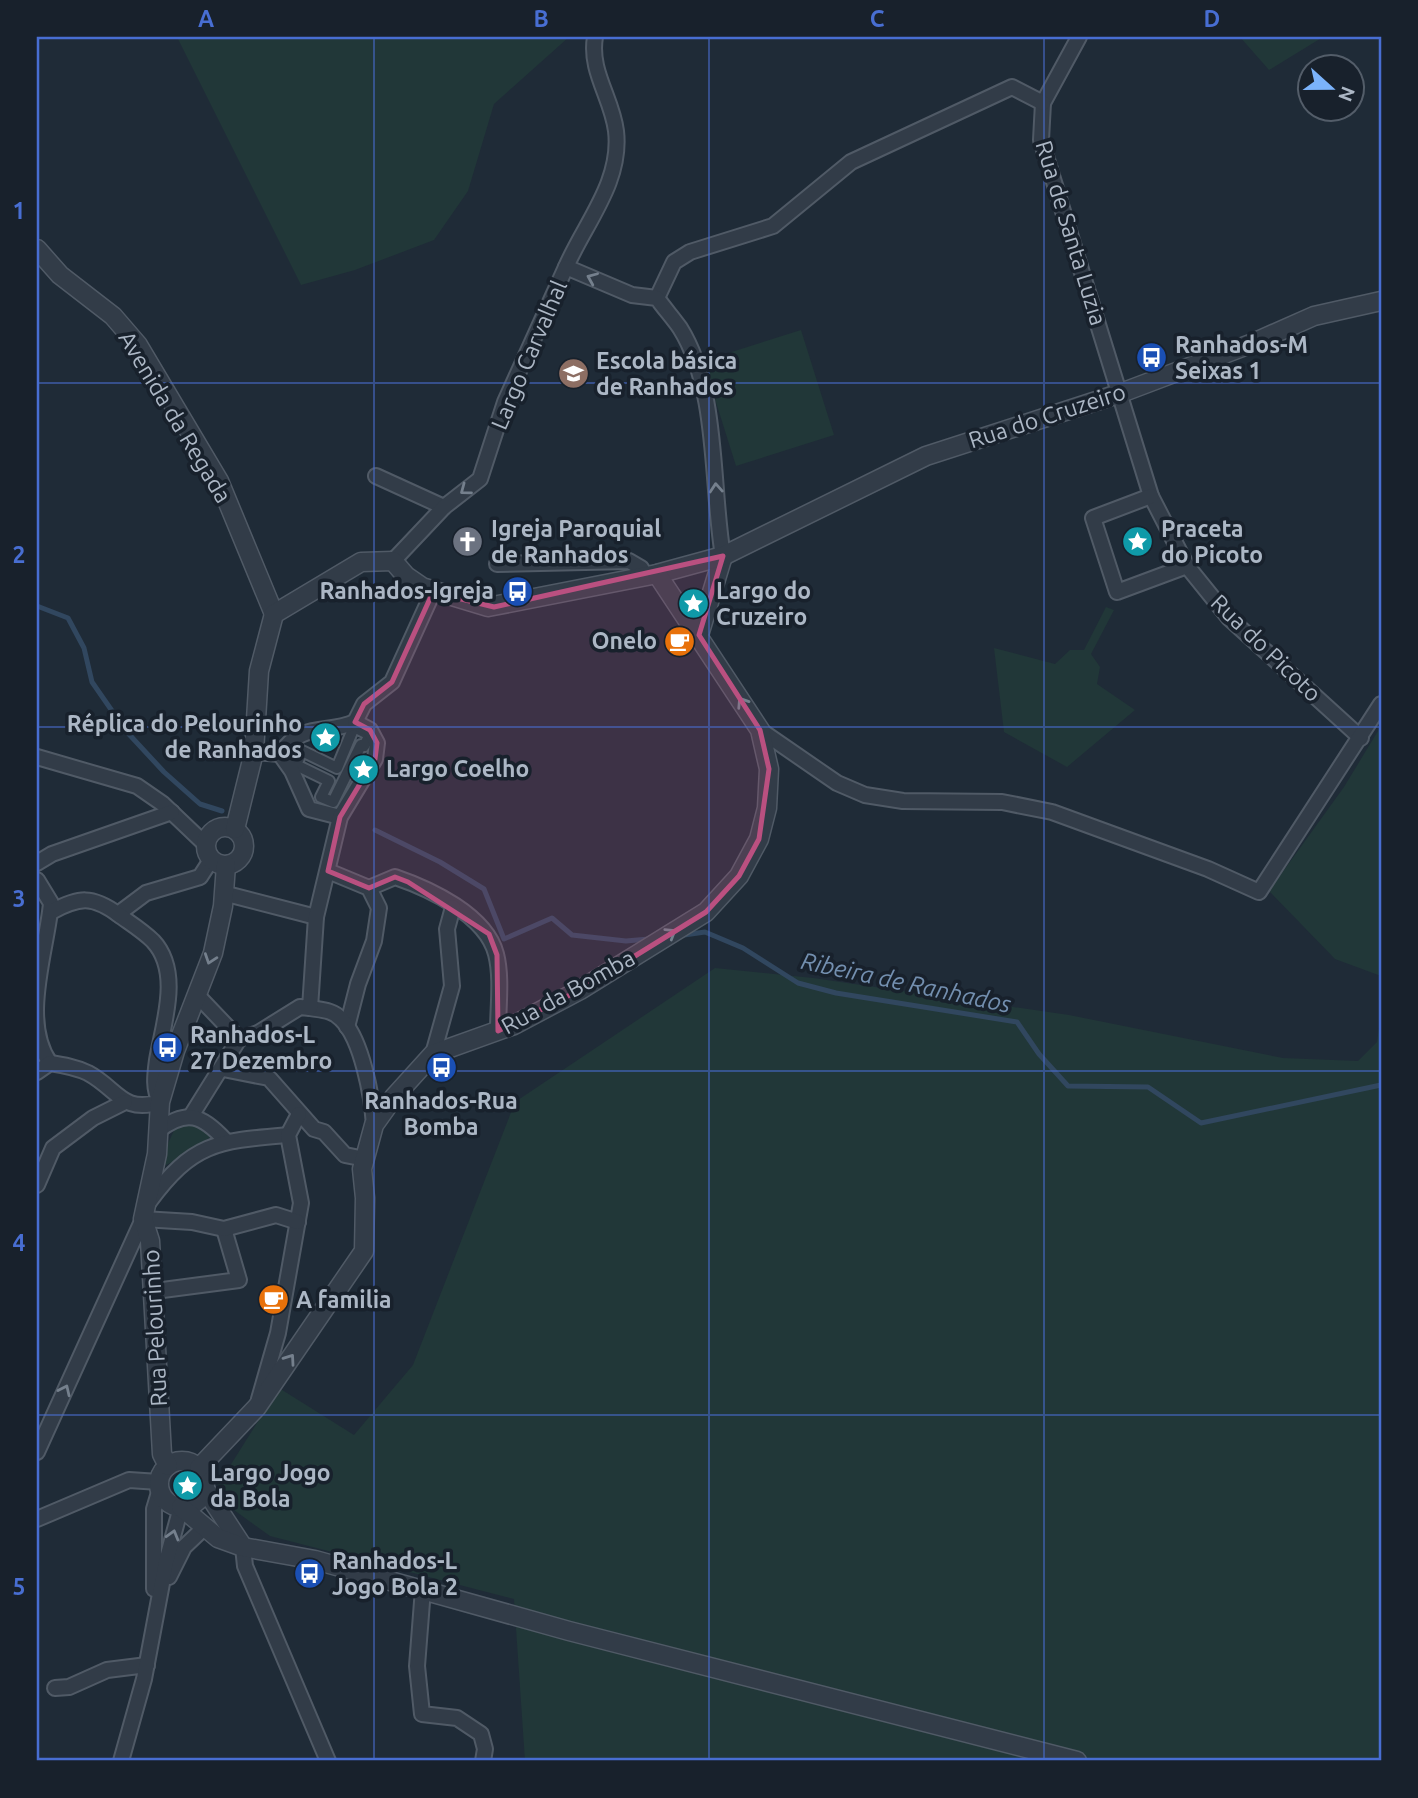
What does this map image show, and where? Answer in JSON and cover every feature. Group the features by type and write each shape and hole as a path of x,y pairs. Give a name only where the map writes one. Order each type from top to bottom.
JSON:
{"street":[{"path":"566,267 581,233 610,187 616,132 595,69 595,37"},
{"name":"Rua de Santa Luzia","path":"1079,37 1043,103 1041,140 1046,164 1121,393"},
{"path":"699,635 723,556 712,436 699,376 681,330 657,298 674,262 690,252 773,226 851,162 1012,87 1043,103"},
{"name":"Avenida da Regada","path":"37,249 60,275 113,316 138,345 219,481 274,614"},
{"name":"Largo Carvalhal","path":"393,561 444,506 480,479 505,402 566,267 632,295 657,298"},
{"name":"Rua do Cruzeiro","path":"393,561 411,580 433,592 494,607 651,575 723,556 926,456 1121,393 1253,343 1314,316 1381,301"},
{"name":"Rua do Picoto","path":"1121,393 1152,496 1187,566 1229,618 1361,738"},
{"path":"376,476 444,506"},
{"path":"1152,496 1093,519 1117,592 1187,566"},
{"path":"235,829 254,752 259,671 274,614 361,562 393,561"},
{"path":"497,564 629,561 651,575"},
{"name":"Rua da Bomba","path":"199,1468 257,1407 364,1251 365,1198 362,1169 374,1125 394,1097 433,1054 498,1031 580,990 706,912 739,876 759,839 767,808 769,769 760,730 699,635 651,575"},
{"path":"354,725 370,735 364,746 361,745 333,802 321,797 329,781 296,765 302,751 337,768 354,725 364,704 392,682 433,592"},
{"path":"760,730 837,783 865,795 903,801 1002,802 1052,812 1208,869 1259,892 1381,704"},
{"path":"281,754 286,745 317,727 340,729 354,725 370,730 377,743 375,759 352,792 340,817 316,917 310,1008"},
{"path":"254,752 281,754"},
{"path":"281,754 309,809 340,817"},
{"path":"37,757 137,786 172,812 214,856 237,861 243,851 243,839 235,829 216,828 214,856 200,877 146,893 118,914"},
{"path":"37,863 51,854 172,812"},
{"name":"Rua Pelourinho","path":"162,1479 155,1291 146,1211 159,1130 160,1102 175,1051 213,953 223,893 214,856"},
{"path":"328,871 369,888 379,908 374,941 358,984 347,1027"},
{"path":"369,888 395,877 432,893 489,934 497,956 498,1031"},
{"path":"37,880 51,903 40,966 37,1032 41,1049 50,1063 89,1074 125,1102 143,1108 160,1102 155,1091 169,986 165,963 154,942 118,914 92,900 73,900 51,912"},
{"path":"223,893 316,917"},
{"path":"433,1054 452,986 447,929 453,907"},
{"path":"197,995 239,1039"},
{"path":"191,1116 223,1069 239,1039 258,1033 300,1007 327,1010 342,1019 355,1040 372,1099 374,1125"},
{"path":"37,1072 50,1063"},
{"path":"223,1069 269,1079 299,1114 314,1129 324,1132 345,1155 365,1159"},
{"path":"37,1156 53,1148 93,1118 125,1102"},
{"path":"257,1407 278,1333 301,1203 288,1135 299,1114"},
{"path":"159,1130 176,1117 191,1116 213,1127 225,1140"},
{"path":"37,1452 146,1211 170,1173 192,1157 225,1140 288,1135"},
{"path":"37,1185 53,1148"},
{"path":"146,1211 224,1229 276,1215 298,1222"},
{"path":"155,1291 239,1280 224,1229"},
{"path":"156,1611 154,1509 162,1479 181,1461 199,1468 204,1474 205,1489 243,1547 245,1566 328,1761"},
{"path":"162,1479 165,1500 181,1507 218,1538 243,1547 315,1560 569,1631 1077,1761"},
{"path":"37,1519 129,1480 162,1479"},
{"path":"181,1507 196,1503 205,1489"},
{"path":"121,1761 147,1665 156,1611 181,1507"},
{"path":"156,1611 174,1563 184,1548 204,1528"},
{"path":"423,1589 417,1666 422,1714 457,1718 481,1734 483,1761"},
{"path":"55,1688 69,1687 107,1670 147,1665"}],"highlighted area":[{"path":"723,556 699,635 760,730 769,769 759,839 739,876 706,912 580,990 498,1031 497,955 489,934 408,882 395,877 369,888 328,871 340,817 375,759 377,743 370,730 355,722 364,704 392,682 433,592 494,607"}],"green space":[{"path":"37,37 569,37 494,104 468,191 434,240 355,270 301,285 178,39"},
{"path":"1240,37 1323,37 1296,52 1269,70"},
{"path":"801,330 834,435 736,466 703,361"},
{"path":"1106,607 1114,610 1091,654 1100,667 1097,684 1135,710 1067,767 1004,732 994,648 1055,664 1070,650 1084,650"},
{"path":"1381,726 1381,976 1335,959 1269,891 1344,787"},
{"path":"715,968 813,978 1069,1015 1283,1058 1358,1061 1377,1042 1381,1014 1381,1761 525,1761 514,1599 270,1536 234,1510 218,1485 279,1388 354,1435 413,1365 515,1102"},
{"path":"179,1120 204,1125 213,1135 178,1160 163,1166 161,1158"}],"waterway":[{"name":"Ribeira de Ranhados","path":"37,606 68,618 84,648 92,682 126,731 164,772 200,804 222,811"},
{"name":"Ribeira de Ranhados","path":"375,830 440,862 484,889 504,939 552,918 572,935 626,941 649,939"},
{"name":"Ribeira de Ranhados","path":"684,935 705,932 743,948 798,983 836,993 1017,1022 1039,1054 1068,1086 1148,1087 1201,1123 1381,1085"}],"place":[{"name":"Ranhados-M Seixas 1","path":"1152,358"},
{"name":"Escola básica de Ranhados","path":"573,374"},
{"name":"Igreja Paroquial de Ranhados","path":"468,542"},
{"name":"Praceta do Picoto","path":"1138,542"},
{"name":"Ranhados-Igreja","path":"517,591"},
{"name":"Largo do Cruzeiro","path":"693,604"},
{"name":"Onelo","path":"680,641"},
{"name":"Réplica do Pelourinho de Ranhados","path":"325,737"},
{"name":"Largo Coelho","path":"363,769"},
{"name":"Ranhados-L 27 Dezembro","path":"167,1048"},
{"name":"Ranhados-Rua Bomba","path":"441,1067"},
{"name":"A familia","path":"273,1300"},
{"name":"Largo Jogo da Bola","path":"187,1486"},
{"name":"Ranhados-L Jogo Bola 2","path":"309,1574"}]}
